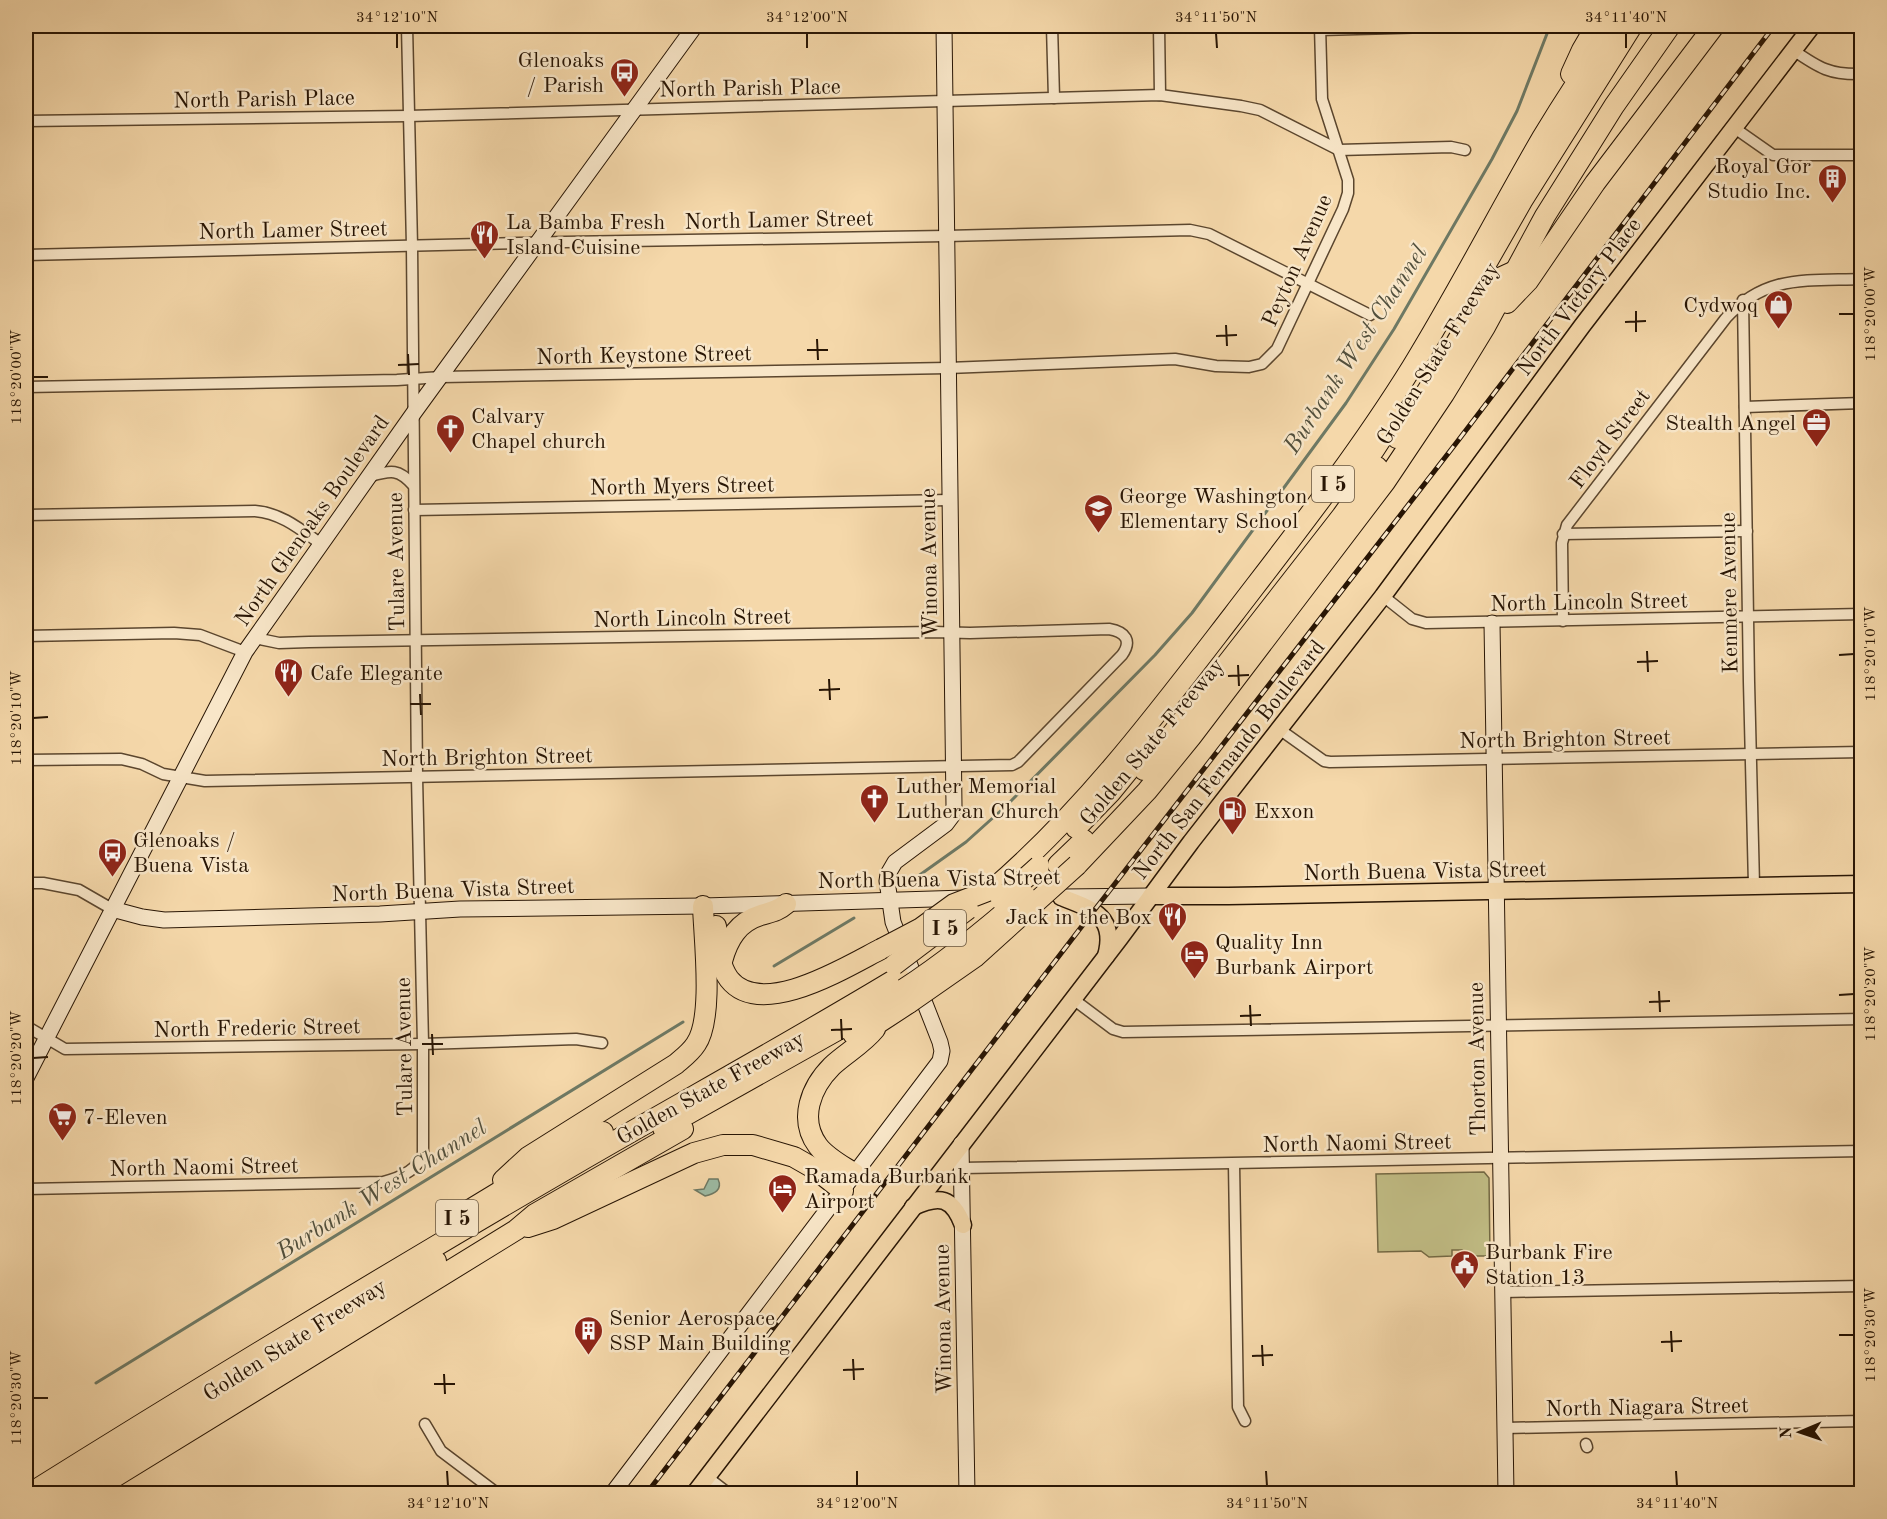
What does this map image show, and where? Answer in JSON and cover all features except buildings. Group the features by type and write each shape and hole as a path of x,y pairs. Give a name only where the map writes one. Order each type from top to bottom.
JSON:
{"highway":[{"path":"1543,136 1582,50 1596,26"},
{"name":"Golden State Freeway","path":"26,1481 524,1177 805,1018 975,957 1048,865 1081,804 1132,745 1334,483 1413,365 1543,136 1615,26"},
{"path":"1048,865 1125,775 1374,450 1427,368 1522,201 1632,26"},
{"name":"Golden State Freeway","path":"87,1494 516,1230 555,1202 863,1028 880,1022 901,983 951,924 993,889 1048,865 1147,791 1191,737 1385,482 1444,394 1485,327 1545,216 1614,106 1670,26"},
{"path":"1485,327 1528,281 1595,183 1714,26"},
{"path":"60,1494 499,1223 859,1018 997,904 1048,865 1079,845 1138,778 1342,516 1406,425 1493,281 1517,270"},
{"path":"709,906 721,963 730,980 745,992 770,995 834,973 921,928 954,904 993,889"},
{"path":"721,963 726,945 745,922 760,915 777,912 786,904"},
{"path":"475,1207 528,1157 676,1064 697,1043 706,1013 709,906"},
{"path":"29,1494 443,1241 729,1075 901,983"},
{"path":"855,1174 819,1148 811,1135 807,1118 810,1100 817,1084 833,1065 871,1034 880,1022"},
{"path":"516,1230 553,1220 694,1154 723,1145 753,1145 794,1157 815,1169 843,1191"}],"main road":[{"name":"North Glenoaks Boulevard","path":"26,1078 245,652 694,26"},
{"name":"Winona Avenue","path":"855,1174 940,1061 942,1051 893,922 887,881 895,862 946,824 952,816 954,806 944,26"},
{"name":"North Victory Place","path":"1383,596 1582,326 1812,26"},
{"name":"North San Fernando Boulevard","path":"694,1494 1383,596"},
{"name":"Thorton Avenue","path":"1492,623 1506,1494"},
{"name":"North Buena Vista Street","path":"112,909 142,918 164,920 420,911 889,900 1496,892 1862,884"},
{"path":"1061,897 1091,909 1104,920 1109,937 1106,957"},
{"name":"Winona Avenue","path":"961,1144 967,1494"},
{"path":"612,1494 855,1174"},
{"path":"912,1208 928,1201 943,1201 954,1207 963,1225"}],"street":[{"name":"Tulare Avenue","path":"383,1182 414,1168 420,1162 423,1154 413,485 414,380 407,26"},
{"path":"1052,26 1054,98"},
{"path":"1159,26 1160,95"},
{"path":"1320,28 1468,26"},
{"name":"Peyton Avenue","path":"1262,364 1277,349 1343,209 1348,193 1348,180 1321,90 1320,28"},
{"path":"1793,50 1815,66 1837,74 1862,74"},
{"name":"North Parish Place","path":"26,121 408,116 1160,95 1260,110 1339,150 1450,147 1465,150"},
{"path":"1733,127 1773,155 1862,155"},
{"name":"North Lamer Street","path":"26,255 538,242 1190,230 1209,234 1370,315"},
{"path":"1743,300 1770,287 1790,282 1862,279"},
{"name":"Kenmere Avenue","path":"1743,300 1754,885"},
{"name":"Floyd Street","path":"1563,534 1573,517 1697,354 1743,300"},
{"name":"North Keystone Street","path":"26,387 948,368 1175,359 1216,366 1262,364"},
{"path":"1745,407 1862,404"},
{"path":"371,476 395,471 402,474 413,485"},
{"name":"North Myers Street","path":"414,510 950,500"},
{"path":"26,515 255,511 271,513 287,520 321,544"},
{"path":"1563,621 1563,534 1747,531"},
{"name":"North Lincoln Street","path":"1383,596 1412,619 1426,623 1862,614"},
{"name":"North Lincoln Street","path":"255,638 279,642 416,641 1109,629 1117,630 1126,640"},
{"path":"26,636 174,633 200,635 245,652"},
{"name":"North Brighton Street","path":"26,760 121,759 141,764 163,774 205,781 1012,765 1018,762 1122,656 1127,648 1126,640"},
{"name":"North Brighton Street","path":"1279,729 1324,761 1330,762 1862,752"},
{"name":"North Buena Vista Street","path":"26,883 43,883 79,890 112,909"},
{"path":"1073,999 1113,1029 1123,1032 1499,1024 1862,1020"},
{"name":"North Frederic Street","path":"26,1026 65,1049 576,1040 602,1042"},
{"name":"North Naomi Street","path":"962,1168 1862,1151"},
{"path":"1234,1164 1238,1407 1245,1420"},
{"name":"North Naomi Street","path":"26,1189 383,1182"},
{"path":"1503,1292 1862,1286"},
{"name":"North Niagara Street","path":"1505,1428 1862,1421"},
{"path":"424,1424 441,1450 498,1494"},
{"path":"707,1477 729,1494"}],"shaded area":[{"path":"1484,1172 1489,1178 1490,1256 1463,1256 1462,1250 1452,1250 1452,1256 1429,1257 1421,1251 1378,1252 1376,1174"},
{"path":"709,1179 718,1179 717,1191 705,1196 695,1190 704,1189"}],"waterway":[{"name":"Burbank West Channel","path":"907,884 966,842 1006,806 1155,655 1192,613 1346,403 1394,329 1492,159 1517,111 1550,26"},
{"name":"Burbank West Channel","path":"774,966 854,918"},
{"name":"Burbank West Channel","path":"96,1383 683,1022"}],"railway":[{"path":"646,1494 1457,442 1774,26"}],"place":[{"name":"Glenoaks / Parish","path":"625,98"},
{"name":"Royal Gor Studio Inc.","path":"1832,204"},
{"name":"La Bamba Fresh Island Cuisine","path":"485,260"},
{"name":"Cydwoq","path":"1779,330"},
{"name":"Stealth Angel","path":"1817,448"},
{"name":"Calvary Chapel church","path":"450,454"},
{"name":"George Washington Elementary School","path":"1098,534"},
{"name":"Cafe Elegante","path":"289,698"},
{"name":"Luther Memorial Lutheran Church","path":"875,824"},
{"name":"Exxon","path":"1233,836"},
{"name":"Glenoaks / Buena Vista","path":"112,878"},
{"name":"Jack in the Box","path":"1173,942"},
{"name":"Quality Inn Burbank Airport","path":"1194,980"},
{"name":"7-Eleven","path":"62,1142"},
{"name":"Ramada Burbank Airport","path":"783,1214"},
{"name":"Burbank Fire Station 13","path":"1464,1290"},
{"name":"Senior Aerospace SSP Main Building","path":"588,1356"}]}
